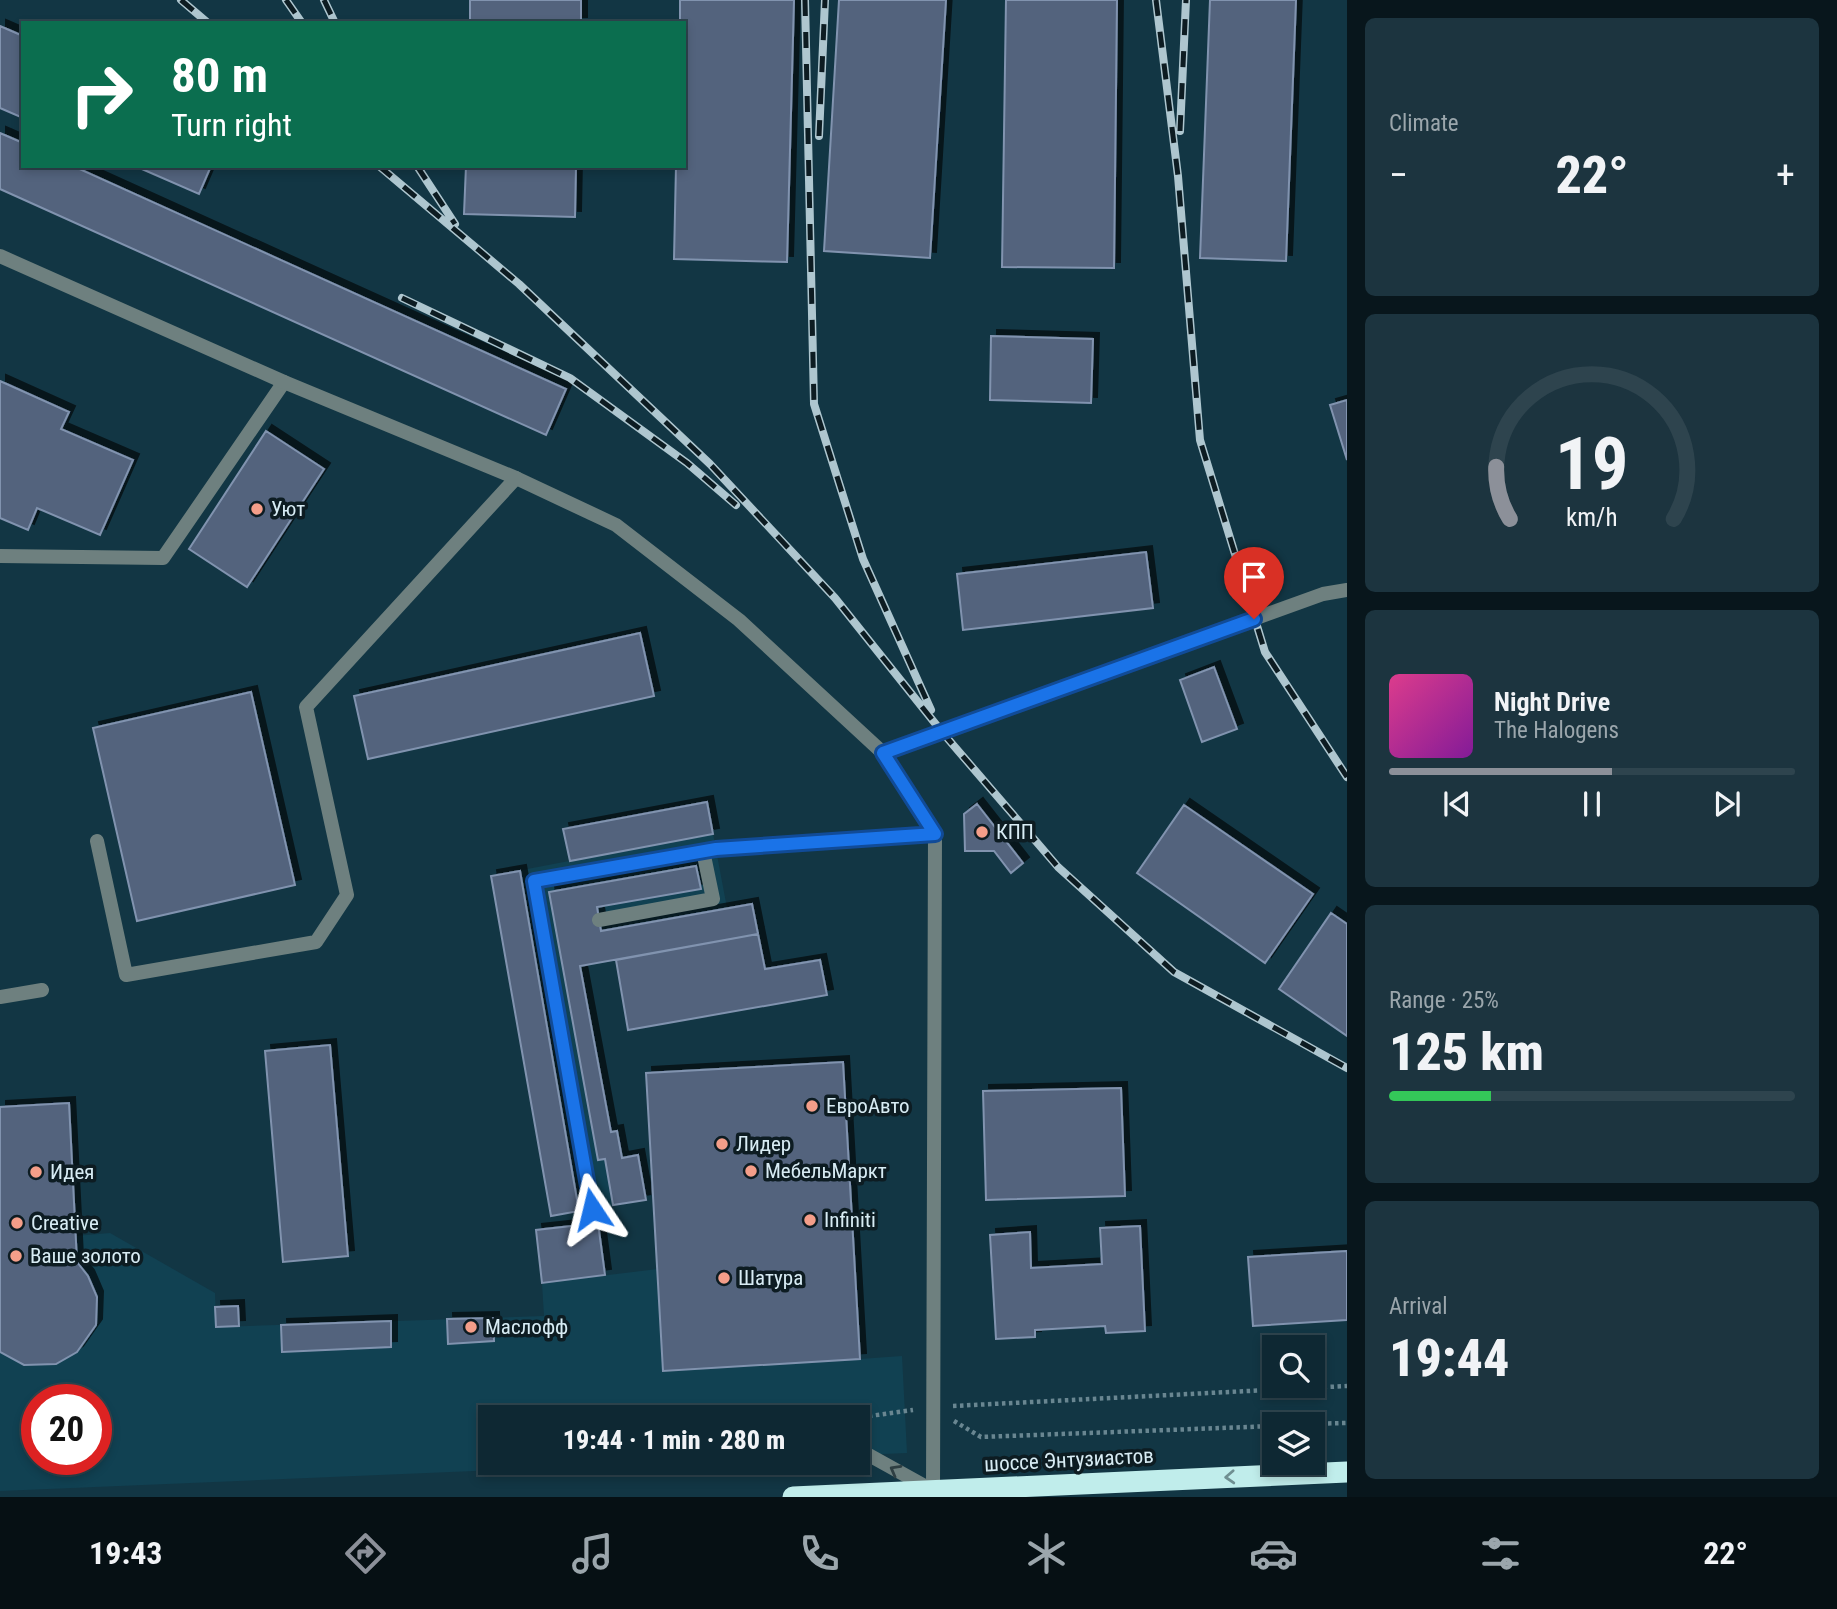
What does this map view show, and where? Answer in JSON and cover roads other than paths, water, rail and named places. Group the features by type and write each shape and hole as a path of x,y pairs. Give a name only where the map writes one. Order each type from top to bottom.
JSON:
{"highway":[{"name":"шоссе Энтузиастов","path":"793,1497 1347,1472"}],"street":[{"path":"0,256 284,382 516,478 616,525 739,620 883,753 935,834 931,1407 933,1491"},
{"path":"0,556 163,558 284,382"},
{"path":"97,841 126,975 316,942 347,895 306,707 516,478"},
{"path":"883,753 1323,594 1347,590"},
{"path":"592,1209 534,881 703,851 935,834"},
{"path":"599,920 713,899 703,851"},
{"path":"0,997 42,990"},
{"path":"870,1456 933,1491"}],"railway":[{"path":"181,0 206,21"},
{"path":"286,0 301,21"},
{"path":"324,0 334,21"},
{"path":"805,0 814,404 863,559 931,710"},
{"path":"819,136 825,0"},
{"path":"1156,0 1178,176 1200,440 1265,652 1347,777"},
{"path":"1180,131 1186,0"},
{"path":"381,168 519,284 710,464 835,598 942,732 1058,867 1174,972 1347,1068"},
{"path":"418,168 455,224"},
{"path":"402,298 570,378 687,463 736,505"}],"place":[{"name":"Уют","path":"257,509"},
{"name":"КПП","path":"982,832"},
{"name":"ЕвроАвто","path":"812,1106"},
{"name":"Лидер","path":"722,1144"},
{"name":"МебельМаркт","path":"751,1171"},
{"name":"Идея","path":"36,1172"},
{"name":"Infiniti","path":"810,1220"},
{"name":"Creative","path":"17,1223"},
{"name":"Ваше золото","path":"16,1256"},
{"name":"Шатура","path":"724,1278"},
{"name":"Маслофф","path":"471,1327"}]}
